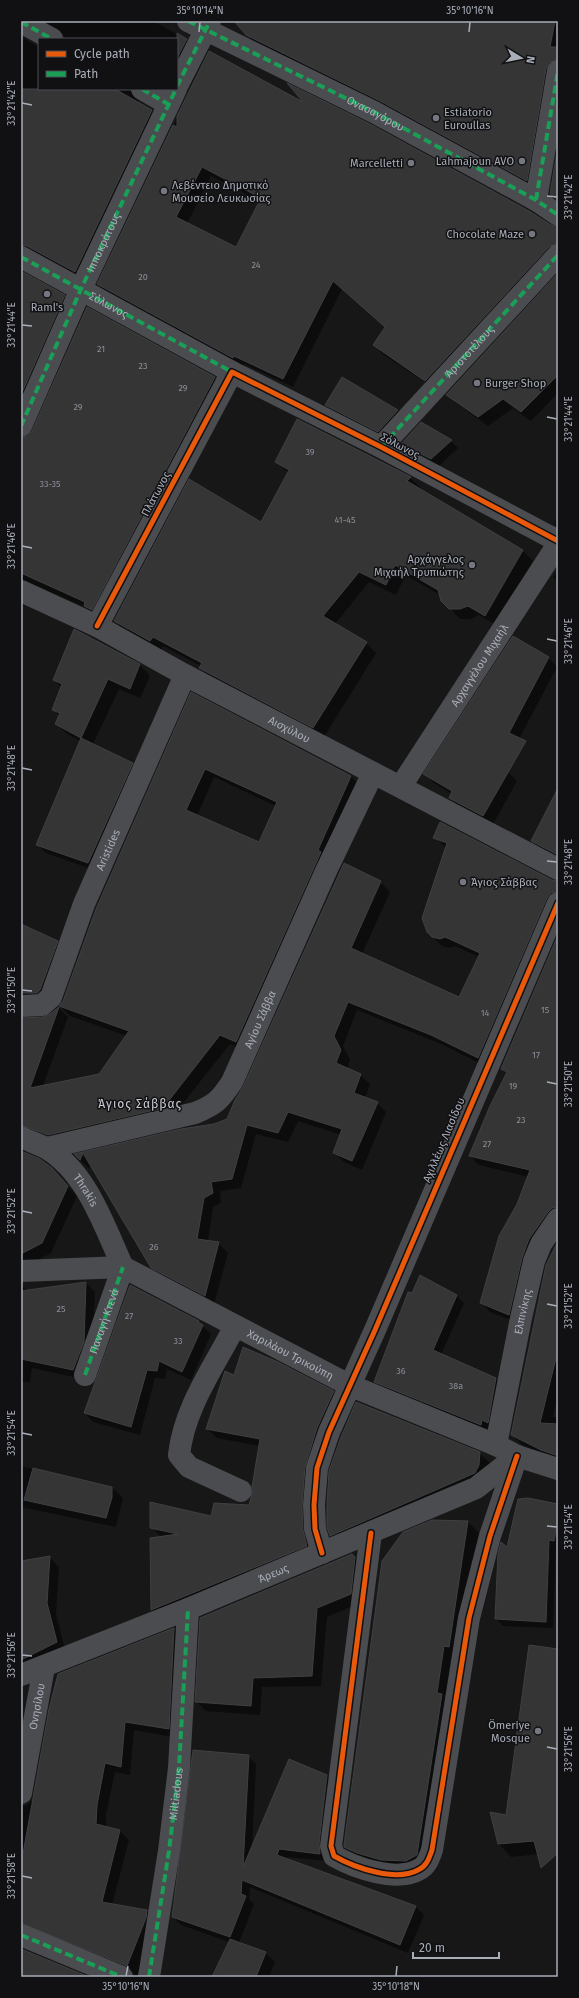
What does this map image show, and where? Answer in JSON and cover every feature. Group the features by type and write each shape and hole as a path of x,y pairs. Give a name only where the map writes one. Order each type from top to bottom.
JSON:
{"street":[{"path":"21,22 50,38"},
{"name":"Ιπποκράτους","path":"178,83 201,24"},
{"name":"Ονασαγόρου","path":"201,24 374,112 536,200 558,215"},
{"path":"536,200 558,71"},
{"path":"150,90 174,93"},
{"name":"Ιπποκράτους","path":"21,426 80,289 174,93"},
{"name":"Ἀριστοτέλους","path":"381,447 558,255"},
{"name":"Σόλωνος","path":"21,257 232,372 381,447 558,542"},
{"name":"Πλάτωνος","path":"98,626 232,372"},
{"name":"Αρχαγγέλου Μιχαήλ","path":"401,786 558,542"},
{"name":"Αισχύλου","path":"21,591 98,626 185,674 558,869"},
{"name":"Aristides","path":"21,1006 42,1005 51,997 84,904 185,674"},
{"name":"Αγίου Σάββα","path":"47,1148 195,1113 214,1105 222,1097 232,1082 323,878 373,773"},
{"name":"Αχιλλέως Λιασίδου","path":"322,1552 315,1529 314,1514 317,1468 328,1432 558,903"},
{"name":"Thrakis","path":"21,1137 47,1148 76,1174 91,1201 123,1267"},
{"name":"Ελπινίκης","path":"496,1445 521,1318 534,1261 542,1244 558,1220"},
{"path":"21,1271 123,1267"},
{"name":"Χαριλάου Τρικούπη","path":"123,1267 349,1385 496,1445 517,1456 558,1469"},
{"name":"Παναγή Κτενά","path":"84,1375 123,1267"},
{"path":"235,1326 190,1411 181,1437 179,1455 189,1467 241,1491"},
{"path":"370,1533 331,1846 334,1856 350,1864 383,1873 408,1874 419,1870 428,1863 432,1850 470,1611 490,1536 517,1456"},
{"name":"Άρεως","path":"21,1675 188,1609 476,1488 517,1456"},
{"name":"Miltiadous","path":"149,1977 169,1851 179,1768 188,1609"},
{"name":"Ονησίλου","path":"21,1793 44,1667"},
{"path":"21,1935 122,1977"}],"building":[{"path":"234,21 555,21 550,47 558,47 558,59 549,63 546,69 527,181 380,101 246,35"},
{"path":"177,33 187,39 178,56 178,38"},
{"path":"209,51 303,102 287,83 368,123 529,211 551,225 558,227 558,243 549,247 425,381 373,345 385,327 333,281 283,379 234,356 233,358 97,284 173,125 177,127 177,116","holes":["202,167 261,198 236,247 176,217"]},
{"path":"21,89 117,90 152,110 75,272 27,246 21,245"},
{"path":"558,145 558,200 550,194"},
{"path":"21,271 65,295 21,395"},
{"path":"558,273 558,375 521,412 503,399 478,417 446,395"},
{"path":"87,307 215,377 92,610 84,606 85,602 21,573 21,438 28,436 32,431"},
{"path":"342,377 398,410 378,432 325,405"},
{"path":"297,419 411,477 407,481 523,550 485,616 468,606 460,609 449,609 441,601 438,590 395,565 386,585 359,572 323,616 367,642 313,728 199,668 202,663 153,637 150,641 114,621 189,479 261,522 289,470 275,462"},
{"path":"421,422 452,440 431,459 401,444"},
{"path":"74,629 140,664 130,689 108,679 81,738 55,724 60,713 52,710 62,684 53,680"},
{"path":"513,636 549,657 509,733 526,741 483,816 449,798 452,791 423,774"},
{"path":"191,692 351,776 318,850 321,852 236,1042 220,1035 163,1108 48,1135 21,1125 21,1018 43,1017 59,1007 30,1088 99,1074 129,1031 59,1006 63,1001 96,909","holes":["205,769 277,802 259,842 186,810"]},
{"path":"81,738 133,763 88,863 36,845"},
{"path":"558,788 558,855 531,841"},
{"path":"440,822 552,880 558,881 558,891 551,893 547,898 478,1058 431,1035 348,1002 334,1036 341,1050 336,1063 361,1074 354,1093 378,1102 352,1161 333,1153 342,1129 288,1112 278,1133 247,1125 232,1179 211,1182 213,1193 204,1198 197,1239 219,1242 205,1296 151,1268 83,1153 80,1160 74,1154 181,1129 214,1124 227,1119 235,1100 243,1087 344,863 381,881 351,948 459,997 480,953 445,937 440,939 432,937 427,932 422,918 447,843 433,838"},
{"path":"21,924 58,941 40,990 37,993 21,993"},
{"path":"558,935 558,1207 552,1208 548,1212 529,1239 522,1258 509,1315 480,1303 499,1236 517,1204 530,1170 469,1156 490,1106 507,1072 501,1069"},
{"path":"21,1151 40,1159 52,1168 68,1186 42,1243 21,1254"},
{"path":"558,1241 558,1350 540,1423 558,1424 558,1456 541,1450 511,1435 546,1265"},
{"path":"420,1275 457,1295 433,1350 496,1378 488,1423 482,1420 481,1425 374,1382 408,1292 412,1293"},
{"path":"86,1282 84,1342 73,1370 21,1359 21,1291"},
{"path":"130,1285 199,1321 198,1322 203,1325 182,1372 159,1361 157,1371 147,1370 131,1427 84,1413"},
{"path":"243,1347 278,1362 334,1391 317,1428 305,1467 302,1506 303,1530 307,1546 151,1610 150,1538 178,1534 150,1528 150,1502 211,1516 214,1503 249,1505 253,1490 252,1487 260,1439 206,1429 225,1371 234,1375"},
{"path":"356,1402 480,1452 479,1465 475,1473 330,1536 327,1527 329,1471 341,1437"},
{"path":"33,1468 112,1487 112,1497 106,1518 24,1500"},
{"path":"528,1498 558,1504 558,1520 554,1541 549,1540 546,1622 495,1619 498,1554 501,1542 507,1547 518,1499"},
{"path":"432,1520 468,1521 449,1647 444,1646 437,1693 442,1694 417,1855 406,1861 381,1860 357,1853 344,1847 344,1845 382,1561 403,1532"},
{"path":"352,1554 355,1557 351,1594 317,1608 312,1676 253,1678 251,1706 195,1702 200,1618"},
{"path":"50,1556 47,1603 57,1642 21,1660 21,1561"},
{"path":"174,1628 169,1729 125,1722 121,1767 105,1763 97,1805 96,1824 120,1830 102,1902 147,1910 146,1918 127,1966 21,1923 21,1865 49,1709 58,1674"},
{"name":"Ömeriye Mosque","path":"529,1645 558,1649 558,1853 541,1868 534,1841 498,1844 490,1812 506,1815"},
{"path":"193,1750 249,1755 243,1867 289,1759 327,1775 319,1844 320,1854 279,1849 277,1855 416,1906 400,1945 242,1880 241,1894 246,1896 230,1937 172,1917"},
{"path":"230,1939 266,1952 256,1977 212,1977"},
{"path":"21,1949 89,1977 21,1977"}],"marked path":[{"path":"188,21 374,112 536,200 558,215"},
{"path":"178,84 210,21"},
{"path":"21,22 50,38"},
{"path":"536,200 558,71"},
{"path":"144,90 168,104"},
{"path":"21,426 81,289 176,90"},
{"path":"381,447 558,255"},
{"path":"21,257 232,372"},
{"path":"85,1375 123,1267"},
{"path":"149,1977 169,1851 179,1768 188,1609"},
{"path":"21,1935 122,1977"}],"cycle path":[{"path":"97,626 232,372 381,447 558,541"},
{"path":"322,1553 315,1529 314,1505 317,1468 329,1432 375,1330 558,903"},
{"path":"371,1533 331,1846 334,1856 343,1861 364,1869 399,1875 418,1870 424,1866 432,1850 469,1618 490,1536 517,1456"}],"place":[{"name":"Estiatorio Euroullas","path":"436,118"},
{"name":"Lahmajoun AVO","path":"522,161"},
{"name":"Marcelletti","path":"411,163"},
{"name":"Λεβέντειο Δημοτικό Μουσείο Λευκωσίας","path":"164,191"},
{"name":"Chocolate Maze","path":"532,234"},
{"name":"Raml's","path":"47,294"},
{"name":"Burger Shop","path":"477,383"},
{"name":"Αρχάγγελος Μιχαήλ Τρυπιώτης","path":"472,565"},
{"name":"Άγιος Σάββας","path":"463,882"},
{"name":"Ömeriye Mosque","path":"538,1731"}],"district":[{"name":"Άγιος Σάββας","path":"140,1104"}]}
